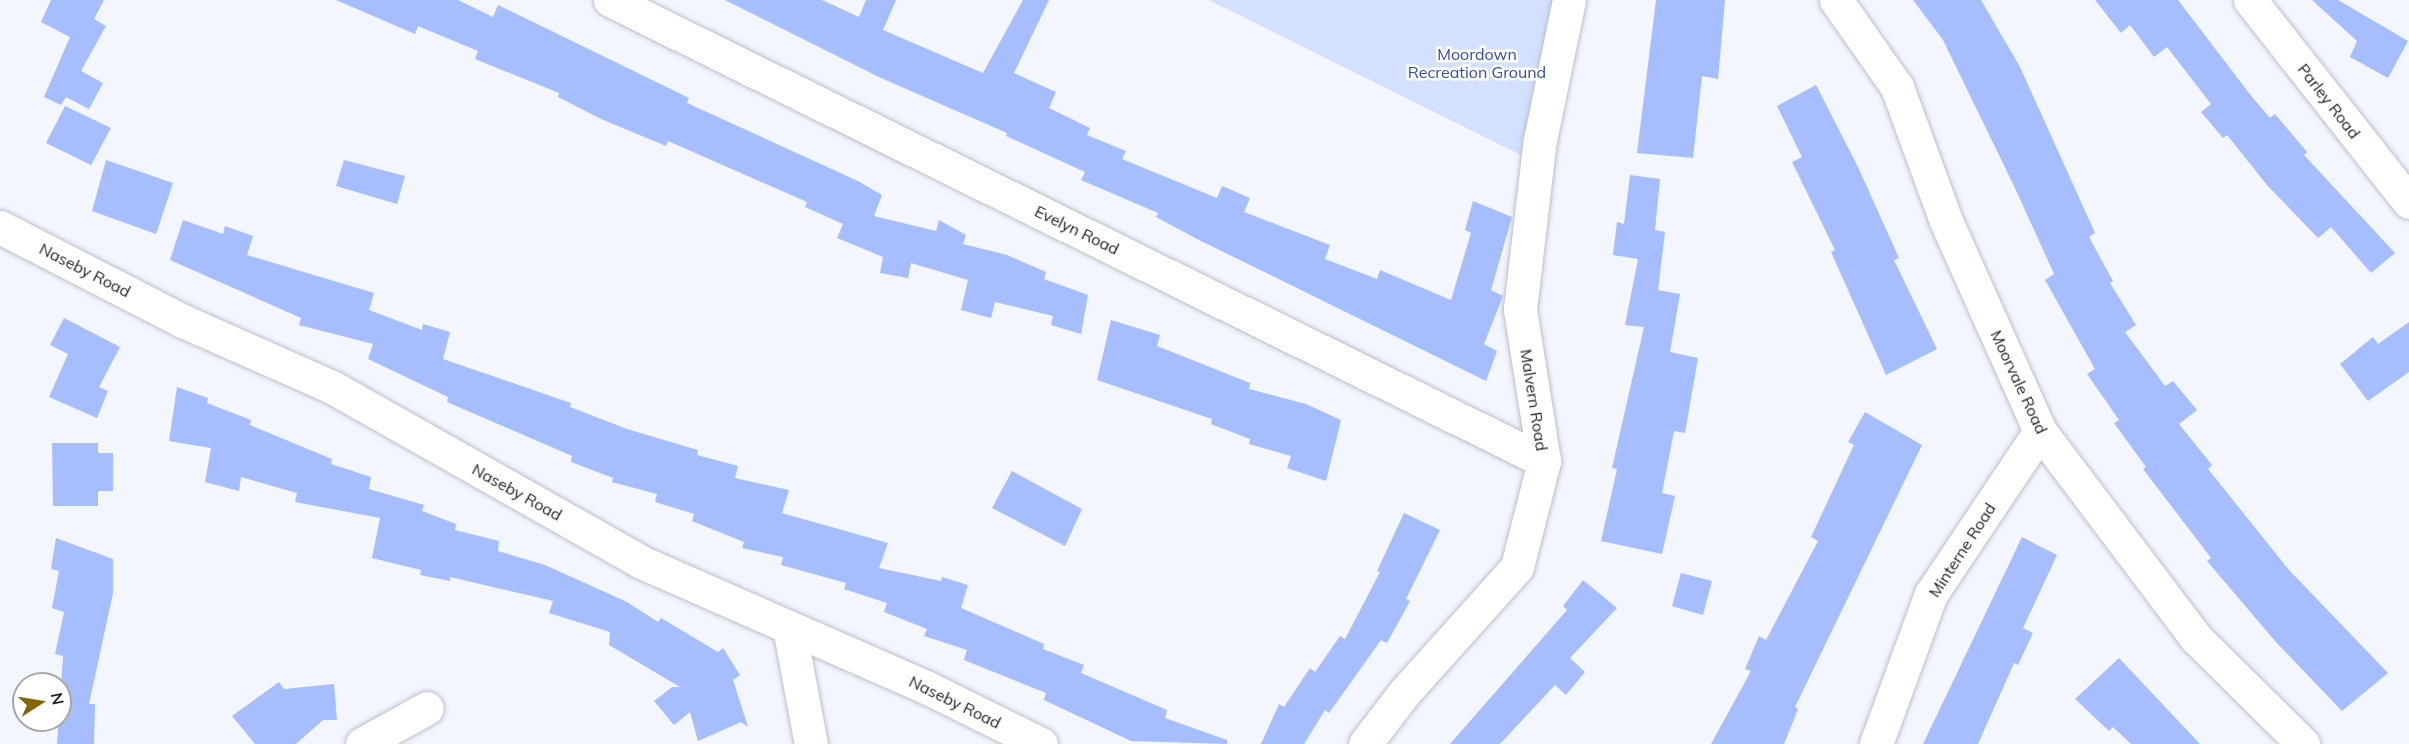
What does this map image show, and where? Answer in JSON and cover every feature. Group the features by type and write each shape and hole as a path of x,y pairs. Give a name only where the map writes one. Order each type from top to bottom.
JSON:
{"street":[{"name":"Evelyn Road","path":"610,0 1544,461"},
{"name":"Malvern Road","path":"1365,744 1404,693 1517,567 1544,461 1520,309 1540,140 1569,0"},
{"name":"Moorvale Road","path":"1836,0 1897,87 1946,221 2040,431 2195,637 2303,744"},
{"name":"Parley Road","path":"2250,0 2409,202"},
{"name":"Naseby Road","path":"0,227 183,321 332,387 641,562 928,688 1041,744"},
{"name":"Minterne Road","path":"1876,744 1931,594 2040,431"},
{"path":"789,627 811,744"},
{"path":"362,744 427,708"}],"green space":[{"name":"Moordown Recreation Ground","path":"1208,0 1554,0 1523,156 1235,13"}],"building":[{"path":"51,0 104,0 94,19 106,26 81,71 103,83 89,109 66,97 61,105 44,97 70,37 41,22"},
{"path":"336,0 458,0 493,17 498,5 689,98 687,103 858,181 882,195 874,216 936,231 939,220 966,235 963,244 1007,255 1046,272 1044,279 1088,295 1081,334 1051,325 1053,316 995,302 991,318 961,310 968,280 911,263 908,278 880,273 883,257 837,238 843,224 805,207 807,202 668,141 666,146 601,119 558,97 559,93 475,59 478,51 418,26 415,34"},
{"path":"725,0 822,0 859,17 866,0 896,0 883,30 983,73 1023,0 1049,0 1014,73 1056,92 1049,108 1090,128 1087,135 1126,151 1122,159 1217,198 1222,186 1250,198 1244,212 1330,245 1325,259 1377,279 1380,270 1451,300 1471,233 1465,230 1473,201 1512,217 1491,290 1503,296 1484,344 1497,351 1486,381 1197,239 1156,217 1158,213 1081,180 1085,172 1006,136 1007,133 881,78"},
{"path":"1656,0 1725,0 1718,79 1702,76 1693,158 1637,153"},
{"path":"1913,0 1981,0 2020,67 2095,233 2089,237 2113,281 2110,283 2136,325 2125,332 2165,386 2173,381 2197,410 2179,424 2212,465 2208,469 2289,570 2388,673 2342,711 2275,641 2207,561 2211,558 2143,469 2146,467 2114,423 2119,420 2087,374 2095,369 2045,280 2054,274 2014,186 1943,40"},
{"path":"2095,0 2178,0 2270,118 2275,114 2307,152 2304,155 2395,253 2371,273 2331,227 2318,238 2267,185 2227,135 2223,138 2201,112 2211,104 2167,47 2154,57 2130,25 2121,33"},
{"path":"2312,0 2338,0 2408,41 2388,78 2350,57 2357,41"},
{"path":"1816,85 1858,167 1899,258 1894,260 1937,349 1886,375 1831,252 1835,250 1792,162 1802,157 1777,106"},
{"path":"65,106 111,128 91,165 46,143"},
{"path":"106,160 173,183 156,234 92,211"},
{"path":"344,160 405,176 397,204 336,186"},
{"path":"1630,175 1660,179 1655,230 1665,232 1658,290 1680,294 1670,352 1698,358 1685,433 1674,431 1662,493 1675,496 1662,554 1601,541 1617,469 1612,468 1644,327 1625,325 1638,259 1613,255 1617,222 1624,224"},
{"path":"183,220 223,234 225,226 253,236 247,255 374,293 369,310 422,330 423,324 450,332 443,359 571,403 570,407 627,429 698,450 697,455 738,466 735,478 789,490 782,513 888,543 879,568 941,581 942,577 968,585 961,608 1044,644 1043,649 1084,665 1081,673 1167,710 1165,718 1227,740 1227,744 1131,741 1044,700 1046,693 964,660 967,650 924,636 927,629 884,612 887,603 844,589 846,583 781,565 783,557 742,548 744,542 692,521 694,514 655,502 657,494 612,482 613,478 571,462 572,456 447,402 448,397 368,359 373,344 299,325 301,318 170,260"},
{"path":"64,318 120,347 99,387 108,391 97,418 49,397 68,354 50,345"},
{"path":"1111,320 1160,335 1157,346 1250,383 1249,389 1306,404 1341,420 1326,481 1287,468 1291,456 1249,444 1250,439 1211,424 1212,419 1097,380"},
{"path":"2409,322 2409,372 2368,401 2340,364 2373,337 2378,344"},
{"path":"177,387 208,398 207,403 251,420 250,425 332,459 331,464 371,477 369,489 424,505 422,511 456,524 455,530 499,541 498,551 545,565 627,602 658,622 661,618 718,652 723,648 740,675 733,680 748,727 741,722 698,741 690,712 674,725 654,701 672,687 680,687 609,645 610,632 549,613 553,601 450,577 450,581 420,575 421,570 372,558 380,518 295,502 297,493 241,477 239,491 205,482 211,448 169,441"},
{"path":"1865,412 1922,445 1795,707 1798,709 1784,744 1711,744 1751,671 1745,669 1759,636 1766,640 1818,541 1811,537 1854,445 1848,442"},
{"path":"52,443 98,443 98,453 113,453 113,491 98,491 98,506 53,506"},
{"path":"1012,471 1082,509 1065,546 992,508"},
{"path":"1404,513 1440,530 1406,599 1410,601 1387,643 1381,640 1329,713 1325,710 1304,744 1261,744 1279,704 1284,707 1310,668 1315,672 1340,636 1345,639 1380,572 1377,571"},
{"path":"2022,537 2057,555 2023,628 2033,633 2018,665 2014,663 1978,744 1923,744"},
{"path":"56,538 113,559 113,593 89,704 95,704 94,744 57,744 58,732 72,732 72,672 62,672 63,656 55,654 64,612 52,608 59,571 51,569"},
{"path":"1681,573 1712,581 1703,615 1672,606"},
{"path":"1583,580 1617,608 1570,658 1585,672 1566,695 1555,685 1500,744 1450,744 1567,610 1563,606"},
{"path":"2119,658 2200,744 2131,744 2113,727 2109,731 2075,699"},
{"path":"279,682 284,689 334,684 337,720 323,720 296,744 255,744 232,716"}]}
